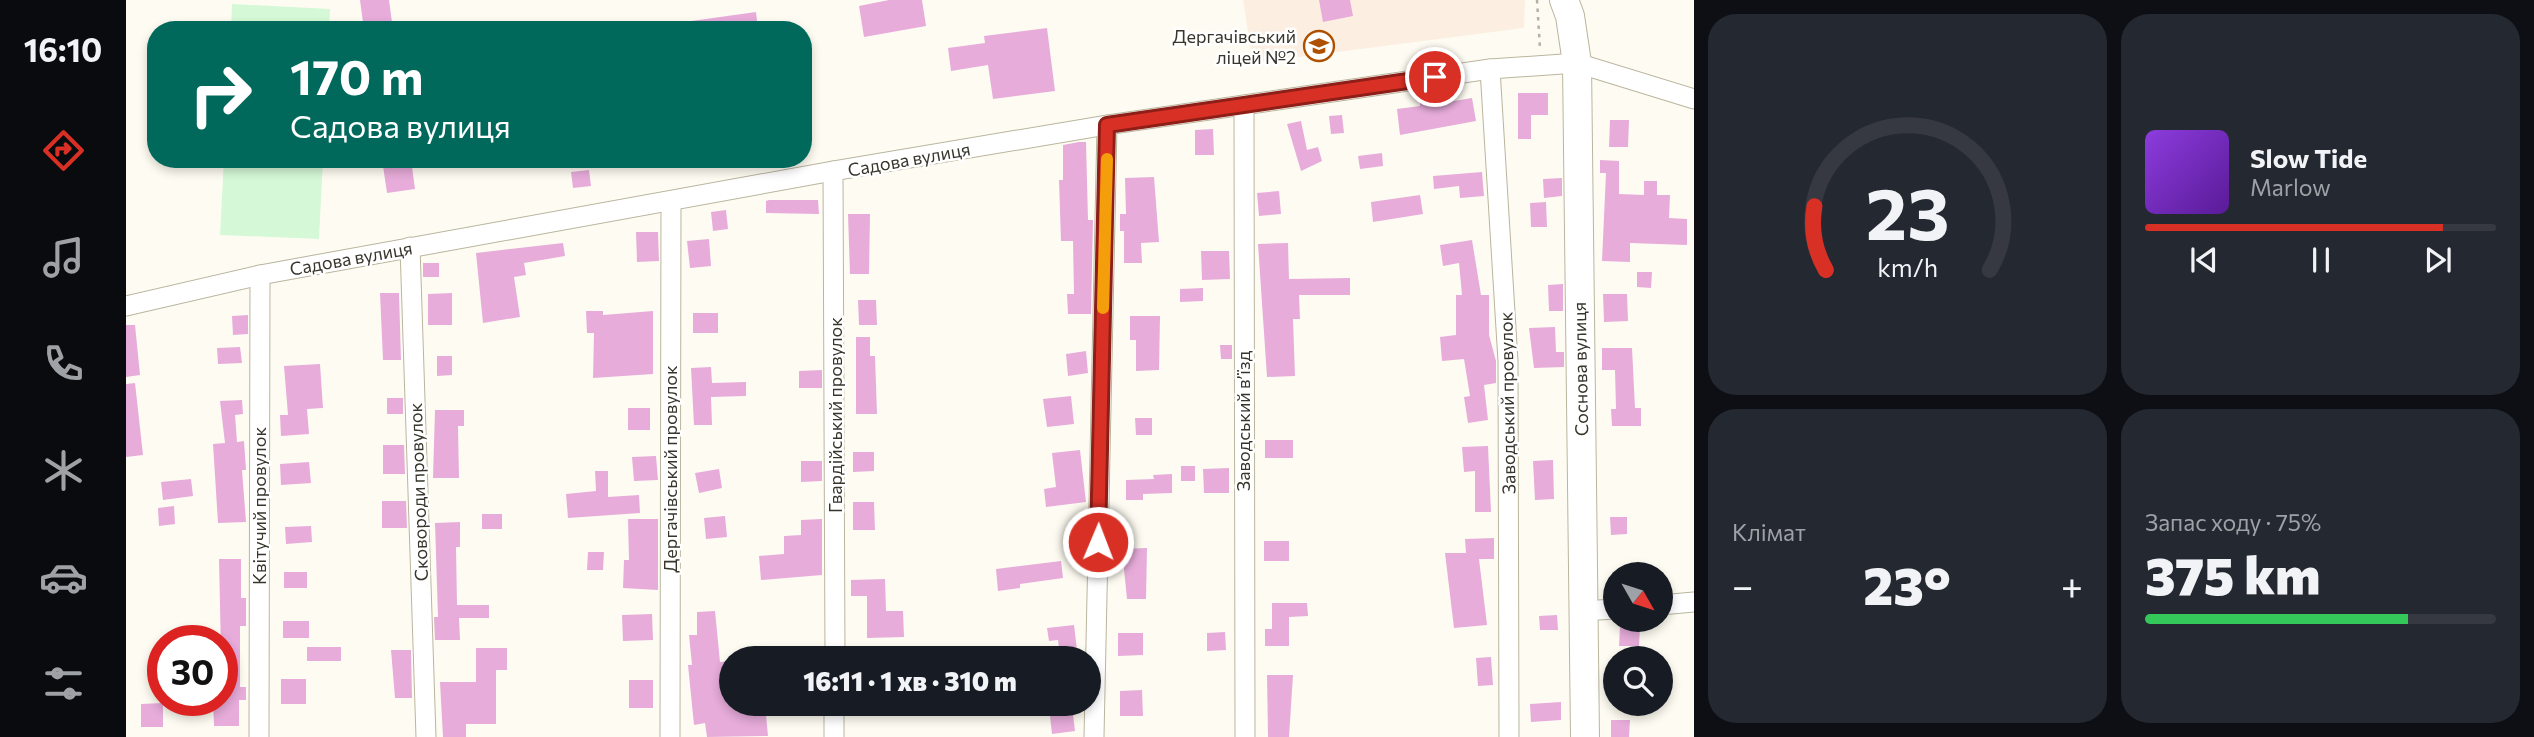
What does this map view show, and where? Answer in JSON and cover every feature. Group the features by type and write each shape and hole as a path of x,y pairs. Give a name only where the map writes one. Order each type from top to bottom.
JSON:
{"street":[{"path":"1563,0 1570,16 1577,63"},
{"name":"Соснова вулиця","path":"1577,0 1584,737"},
{"name":"Садова вулиця","path":"126,306 260,275 833,171 1107,125 1490,69 1577,63 1694,99"},
{"name":"Заводський провулок","path":"1490,69 1508,361 1509,737"},
{"name":"Заводський в’їзд","path":"1244,105 1245,737"},
{"path":"1094,737 1107,125"},
{"name":"Гвардійський провулок","path":"833,171 835,646"},
{"name":"Дергачівський провулок","path":"670,737 671,201"},
{"name":"Сковороди провулок","path":"410,247 426,737"},
{"name":"Квітучий провулок","path":"259,737 260,275"},
{"path":"1673,604 1694,602"},
{"path":"1582,611 1603,610"},
{"path":"834,716 834,737"}],"path":[{"path":"1537,0 1541,65"}],"shaded area":[{"name":"Дергачівський ліцей №2","path":"1243,0 1525,0 1524,28 1253,63"}],"green space":[{"path":"232,4 330,9 329,21 231,21"},
{"path":"224,168 323,168 319,239 220,235"}],"building":[{"path":"360,0 389,0 392,21 363,21"},
{"path":"889,0 922,0 926,26 864,37 859,6"},
{"path":"1319,0 1350,0 1353,16 1323,22"},
{"path":"756,12 757,21 691,21"},
{"path":"1047,28 1055,91 993,99 988,65 951,71 948,48 985,43 984,36"},
{"path":"1518,93 1548,93 1548,115 1531,115 1531,139 1518,139"},
{"path":"1472,98 1476,121 1400,135 1397,109 1420,106 1420,102 1441,99 1442,103"},
{"path":"1342,115 1344,133 1331,134 1329,116"},
{"path":"1610,120 1629,120 1628,147 1609,147"},
{"path":"1301,121 1307,150 1318,147 1322,161 1301,171 1287,124"},
{"path":"1213,129 1214,155 1195,155 1195,130"},
{"path":"1086,142 1088,220 1093,220 1091,314 1068,314 1067,294 1074,294 1073,241 1061,241 1059,180 1063,180 1063,145"},
{"path":"1382,153 1383,166 1360,169 1358,156"},
{"path":"1600,160 1619,161 1619,194 1644,195 1644,181 1657,181 1657,195 1670,195 1669,218 1687,219 1687,245 1630,243 1630,262 1602,261 1606,173 1600,173"},
{"path":"383,168 412,168 415,189 387,193"},
{"path":"589,170 591,186 573,188 571,172"},
{"path":"1482,172 1484,196 1460,198 1459,186 1434,189 1433,176"},
{"path":"1154,177 1159,242 1141,243 1142,263 1124,263 1124,231 1120,231 1120,214 1126,214 1125,178"},
{"path":"1562,178 1562,196 1544,198 1543,179"},
{"path":"1279,191 1281,214 1259,216 1257,193"},
{"path":"1420,195 1423,214 1373,222 1371,202"},
{"path":"818,200 819,214 766,213 766,201"},
{"path":"1546,202 1547,227 1531,227 1530,203"},
{"path":"726,210 728,229 713,231 711,212"},
{"path":"848,214 870,214 869,274 850,274"},
{"path":"636,232 658,232 659,261 637,262"},
{"path":"709,239 711,266 690,268 687,241"},
{"path":"1472,240 1481,295 1489,295 1489,335 1496,361 1496,383 1484,385 1488,420 1468,423 1464,397 1470,396 1464,359 1442,361 1440,337 1456,335 1456,295 1462,295 1459,263 1443,266 1440,245"},
{"path":"563,243 565,256 524,263 526,275 514,277 520,317 483,323 476,253"},
{"path":"1288,243 1289,279 1350,278 1350,295 1299,295 1300,319 1293,319 1295,376 1267,377 1258,244"},
{"path":"1201,251 1229,251 1230,279 1202,280"},
{"path":"423,263 439,263 439,277 423,277"},
{"path":"1637,272 1652,272 1651,288 1637,287"},
{"path":"1563,284 1563,311 1549,311 1548,285"},
{"path":"1203,288 1203,301 1180,302 1180,289"},
{"path":"380,293 399,293 401,360 383,360"},
{"path":"452,293 452,325 428,325 428,294"},
{"path":"1603,294 1627,294 1628,321 1604,322"},
{"path":"858,300 876,300 877,325 859,325"},
{"path":"586,311 603,311 603,315 653,311 653,374 593,378 594,333 587,333"},
{"path":"693,313 718,313 718,333 693,333"},
{"path":"248,315 248,334 233,335 232,316"},
{"path":"1130,316 1160,316 1159,370 1136,371 1136,340 1130,340"},
{"path":"126,325 135,325 140,375 126,377"},
{"path":"1555,327 1556,352 1564,352 1564,367 1534,368 1529,328"},
{"path":"856,337 870,337 870,356 875,356 877,414 856,414"},
{"path":"1220,345 1232,345 1232,359 1221,359"},
{"path":"240,347 242,363 218,364 217,348"},
{"path":"1602,348 1632,348 1635,408 1641,408 1641,426 1612,426 1611,409 1616,409 1615,370 1602,370"},
{"path":"1086,351 1088,373 1068,376 1066,354"},
{"path":"437,356 452,356 452,375 437,376"},
{"path":"320,364 323,408 307,409 309,434 281,436 280,415 288,415 284,366"},
{"path":"711,367 712,383 746,382 746,396 711,397 712,425 694,425 691,368"},
{"path":"822,370 822,388 799,388 799,371"},
{"path":"135,383 143,455 126,457 126,384"},
{"path":"1071,396 1074,424 1047,427 1043,399"},
{"path":"387,398 403,398 403,414 387,414"},
{"path":"242,400 243,414 235,415 237,442 244,441 246,470 242,470 246,522 218,523 213,444 225,443 220,401"},
{"path":"628,408 650,408 650,430 628,430"},
{"path":"435,410 464,410 464,426 458,426 459,478 433,478"},
{"path":"1135,418 1152,418 1152,435 1136,435"},
{"path":"1265,440 1293,440 1293,458 1265,458"},
{"path":"383,445 404,445 405,474 383,474"},
{"path":"1488,446 1491,512 1475,512 1475,471 1464,472 1462,447"},
{"path":"1080,450 1086,502 1046,507 1044,489 1056,487 1052,453"},
{"path":"853,452 874,452 874,471 853,472"},
{"path":"656,456 658,480 634,481 632,457"},
{"path":"1553,460 1554,499 1535,500 1533,461"},
{"path":"801,461 822,461 822,481 801,482"},
{"path":"309,462 311,483 281,485 280,464"},
{"path":"1181,466 1195,466 1195,481 1181,481"},
{"path":"1229,468 1229,493 1204,493 1203,469"},
{"path":"719,469 722,488 699,493 695,473"},
{"path":"595,471 608,471 608,497 639,495 640,513 568,518 566,494 596,491"},
{"path":"1172,474 1172,493 1143,494 1143,500 1126,500 1126,480 1154,479 1153,475"},
{"path":"191,479 193,496 163,500 161,482"},
{"path":"382,501 406,501 407,528 382,528"},
{"path":"853,502 874,502 875,530 853,530"},
{"path":"174,506 175,524 159,526 158,508"},
{"path":"482,514 502,514 502,529 482,529"},
{"path":"725,516 727,537 706,539 704,518"},
{"path":"1610,517 1627,517 1627,534 1611,535"},
{"path":"628,519 658,519 658,590 623,588 624,560 629,560"},
{"path":"822,519 822,575 761,580 759,556 784,554 784,536 801,535 801,520"},
{"path":"460,522 460,547 456,547 457,605 489,605 489,618 459,618 460,640 435,640 434,617 438,617 435,523"},
{"path":"311,526 312,542 286,544 285,527"},
{"path":"1494,538 1494,559 1479,559 1487,625 1454,628 1445,553 1466,553 1465,539"},
{"path":"1264,541 1289,541 1289,561 1264,561"},
{"path":"1147,548 1146,599 1127,599 1122,549"},
{"path":"588,552 604,552 603,570 587,570"},
{"path":"219,559 241,559 241,598 246,598 246,626 240,626 240,687 246,687 246,700 239,700 239,726 214,726 214,716 238,716 238,625 220,625"},
{"path":"1061,561 1063,578 1020,584 1020,588 998,591 996,569"},
{"path":"284,572 307,572 307,588 284,588"},
{"path":"885,579 886,611 903,611 904,637 867,638 867,596 851,596 851,580"},
{"path":"1272,603 1307,603 1308,616 1289,617 1289,646 1265,646 1265,629 1272,629"},
{"path":"715,611 719,652 719,716 766,716 768,736 707,737 705,723 694,725 688,665 692,665 689,635 697,635 697,612"},
{"path":"652,614 653,640 623,641 622,615"},
{"path":"1557,615 1558,630 1540,630 1539,616"},
{"path":"283,621 309,621 309,638 283,638"},
{"path":"1074,625 1077,646 1059,646 1058,640 1049,641 1047,628"},
{"path":"1225,632 1226,650 1207,651 1207,633"},
{"path":"1620,632 1640,632 1639,646 1619,646"},
{"path":"1118,633 1143,633 1143,655 1118,656"},
{"path":"307,647 341,647 341,661 307,661"},
{"path":"476,648 507,648 507,670 496,670 496,724 466,724 466,737 443,737 440,682 476,682"},
{"path":"391,650 411,650 412,698 395,698"},
{"path":"1491,657 1493,685 1478,686 1476,658"},
{"path":"1267,675 1293,675 1289,737 1268,737"},
{"path":"281,679 306,679 306,704 281,704"},
{"path":"629,680 653,680 653,708 629,708"},
{"path":"1142,690 1143,716 1120,716 1120,691"},
{"path":"1561,702 1561,720 1531,722 1530,704"},
{"path":"141,704 147,704 147,716 163,716 163,727 141,727"},
{"path":"1050,716 1073,716 1075,731 1052,734"},
{"path":"1611,720 1630,720 1629,737 1611,737"}],"slow traffic":[{"path":"1103,308 1107,159"}],"place":[{"name":"Дергачівський ліцей №2","path":"1319,46"}],"route":[{"path":"1098,542 1107,125 1435,77"}]}
